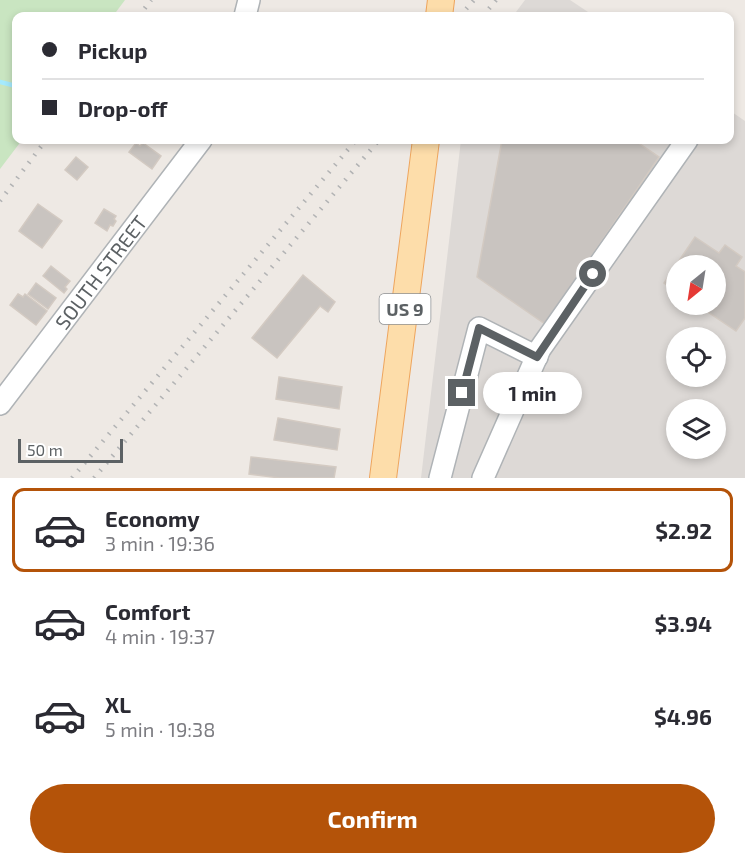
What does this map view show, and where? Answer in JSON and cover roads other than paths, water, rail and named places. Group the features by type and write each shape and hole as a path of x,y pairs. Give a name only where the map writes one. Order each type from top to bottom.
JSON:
{"main road":[{"name":"US 9","path":"383,478 425,144"}],"street":[{"name":"SOUTH STREET","path":"0,404 198,144"},
{"path":"483,478 537,357 682,144"},
{"path":"440,478 479,328 537,357"}],"waterway":[{"path":"0,82 12,85"}],"railway":[{"path":"142,12 151,0"},
{"path":"464,12 474,0"},
{"path":"486,12 496,0"},
{"path":"0,201 43,144"},
{"path":"72,478 353,144"},
{"path":"94,478 376,144"}]}
